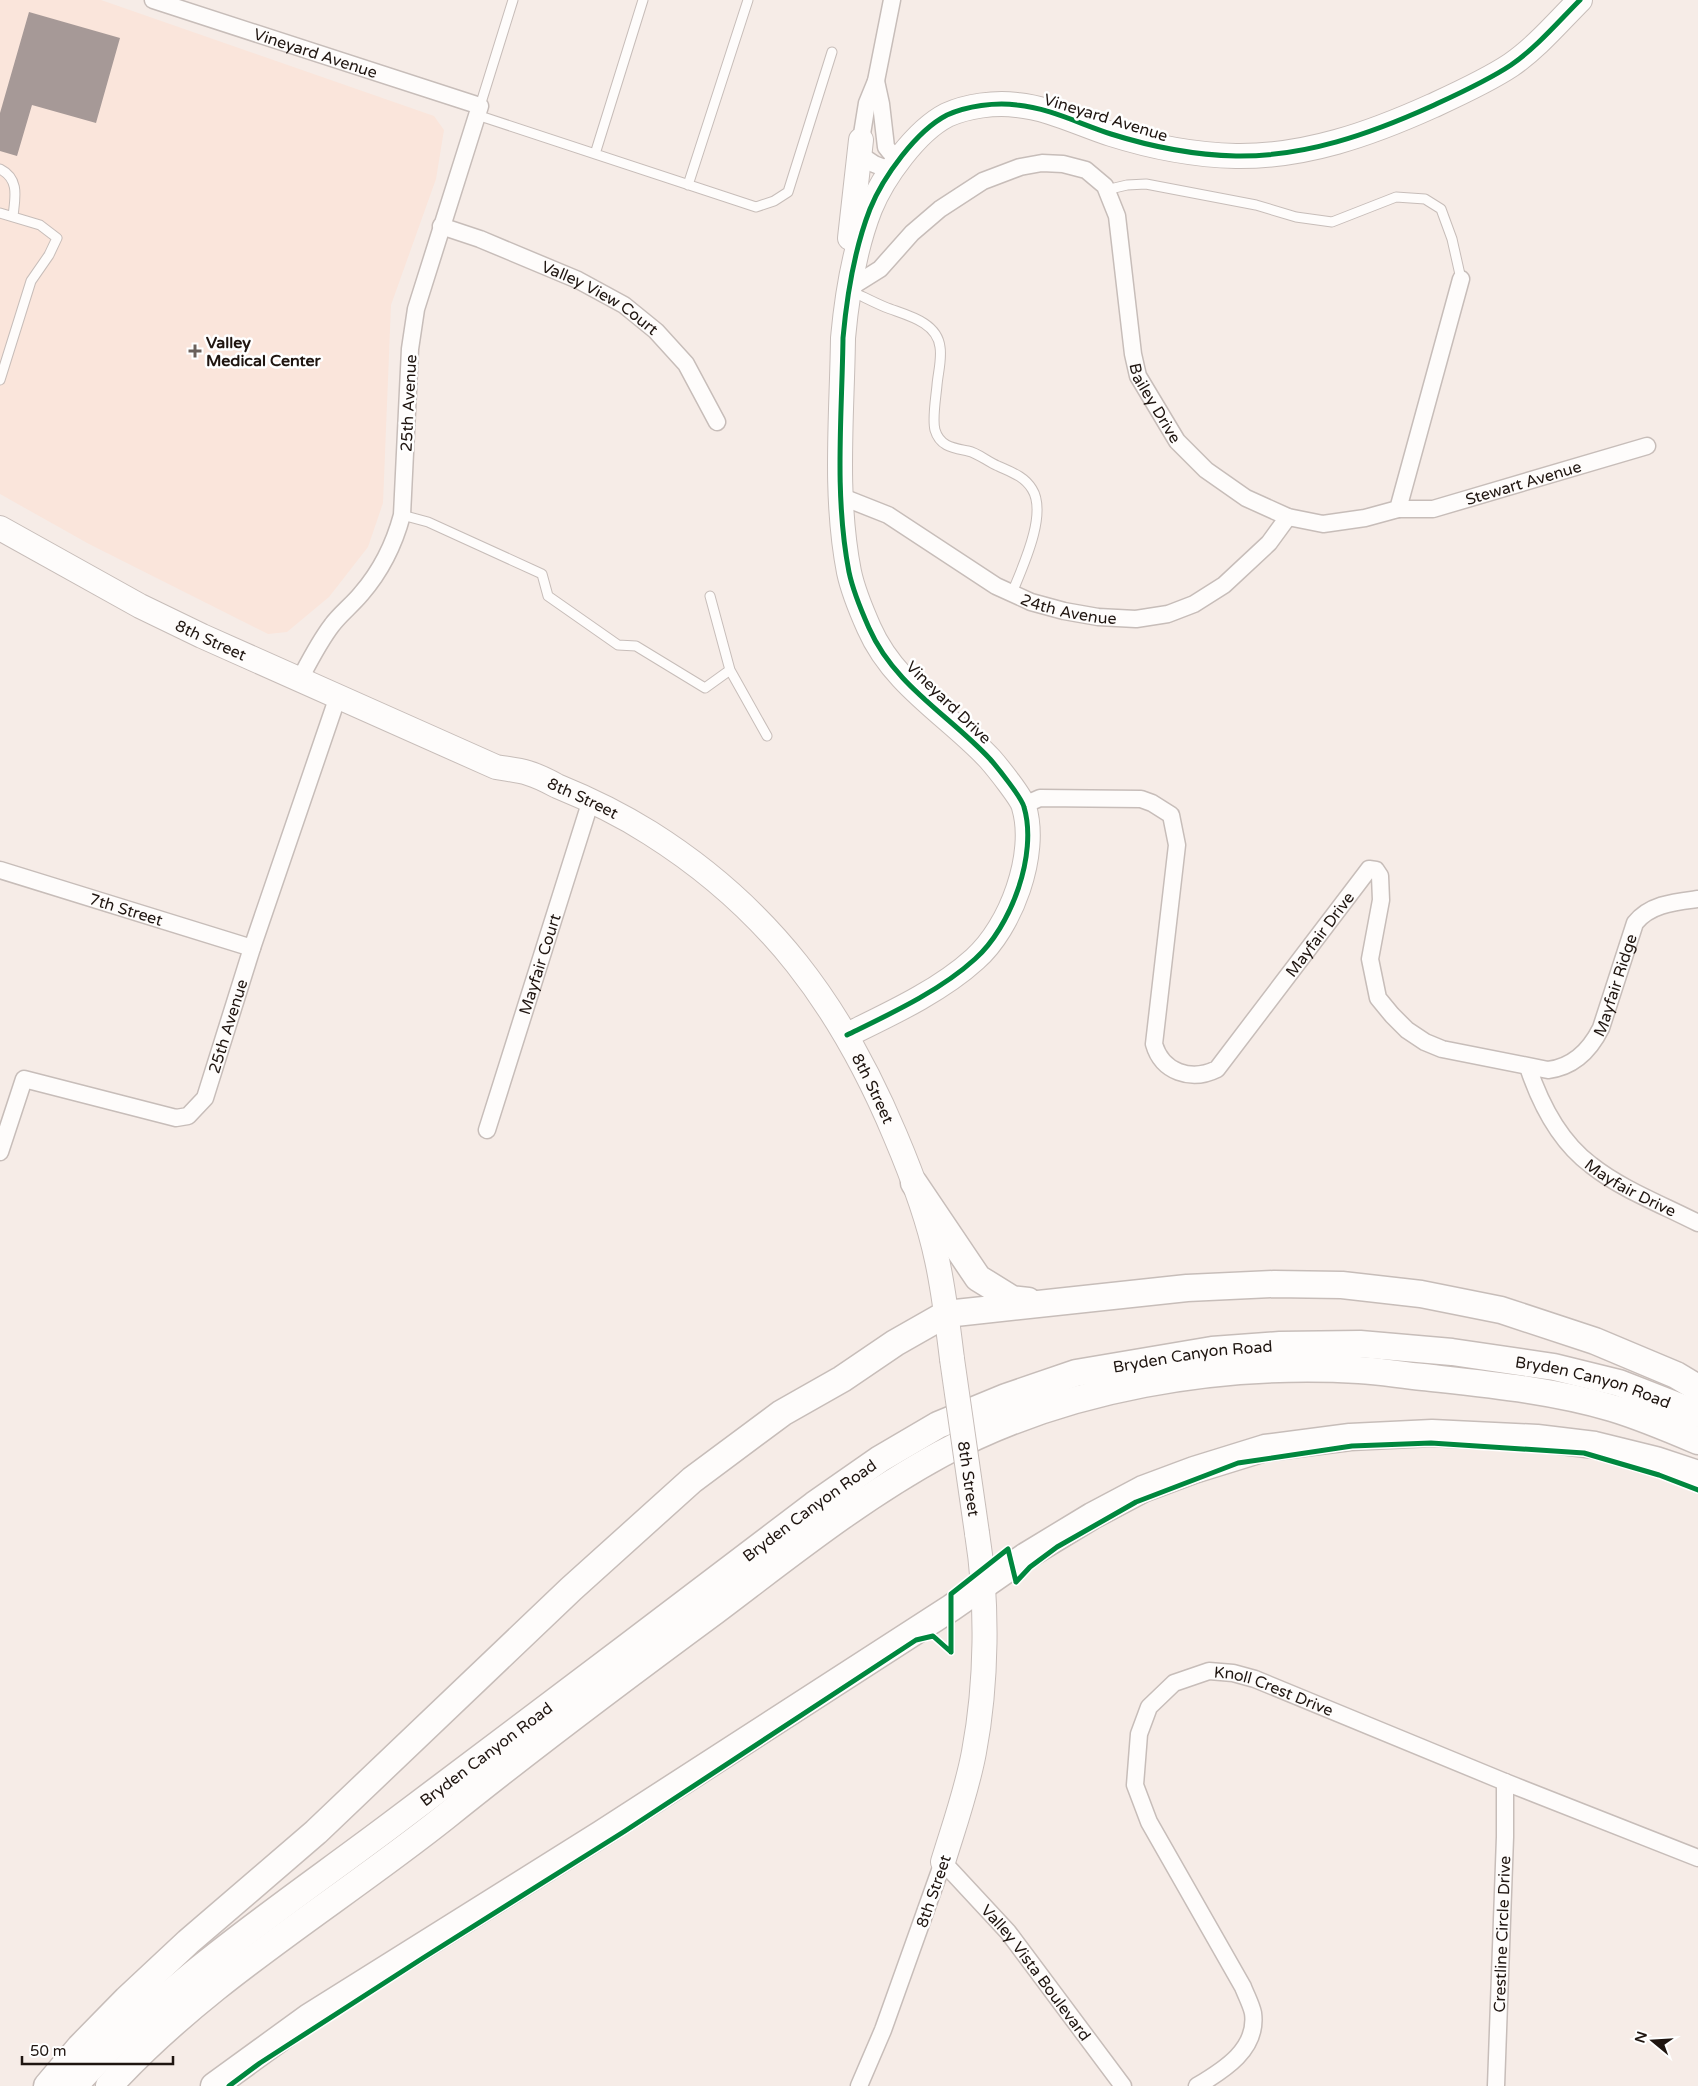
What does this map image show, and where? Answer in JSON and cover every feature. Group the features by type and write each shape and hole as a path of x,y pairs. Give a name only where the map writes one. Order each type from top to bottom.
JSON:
{"main road":[{"path":"914,1184 978,1278 1012,1299 1044,1303"},
{"path":"47,2086 80,2047 127,1999 188,1942 316,1832 571,1589 692,1480 782,1413 842,1379 895,1343 946,1314 1188,1288 1274,1284 1342,1285 1421,1294 1501,1310 1595,1341 1676,1375 1698,1388"},
{"name":"Bryden Canyon Road","path":"74,2086 139,2019 204,1964 392,1825 814,1505 880,1459 938,1425 1006,1397 1076,1373 1212,1350 1280,1345 1360,1344 1452,1352 1554,1367 1619,1383 1698,1414"},
{"name":"Bryden Canyon Road","path":"109,2086 155,2040 220,1985 406,1848 531,1748 830,1525 894,1482 943,1453 1012,1422 1083,1398 1146,1383 1214,1373 1282,1369 1359,1370 1547,1393 1612,1408 1671,1429 1698,1441"},
{"path":"214,2086 309,2017 601,1834 1026,1556 1092,1516 1142,1490 1194,1470 1265,1448 1350,1437 1432,1433 1536,1438 1595,1445 1656,1460 1698,1474"}],"street":[{"name":"Vineyard Avenue","path":"155,0 478,110"},
{"path":"848,290 850,240 861,140 867,103 876,81 892,0"},
{"name":"Vineyard Avenue","path":"896,165 931,126 949,114 994,104 1018,104 1052,113 1110,134 1158,148 1191,153 1238,156 1300,152 1345,140 1397,122 1462,93 1510,65 1532,49 1580,0"},
{"path":"876,81 881,104 884,141 896,165"},
{"name":"25th Avenue","path":"300,679 314,650 328,630 362,593 382,565 396,536 402,516 410,349 416,308 478,110"},
{"path":"861,140 862,154 865,158 874,164 896,165"},
{"name":"Bailey Drive","path":"848,290 880,269 912,233 940,209 983,181 1004,172 1042,163 1063,164 1086,170 1106,190 1117,216 1132,354 1138,376 1177,441 1206,470 1246,498 1288,517 1323,524 1344,522 1398,509"},
{"name":"Vineyard Drive","path":"847,1035 889,1015 951,977 976,959 993,940 1002,926 1021,882 1027,856 1028,832 1024,806 992,761 972,740 932,707 886,658 870,630 849,572 840,496 843,338 848,290 856,251 871,207 896,165"},
{"name":"Valley View Court","path":"441,226 480,239 578,280 624,305 656,330 686,364 717,422"},
{"path":"1398,509 1461,279"},
{"name":"Stewart Avenue","path":"1398,509 1433,509 1647,446"},
{"name":"24th Avenue","path":"840,496 888,515 996,586 1030,602 1098,617 1136,619 1168,614 1194,604 1224,585 1270,543 1288,517"},
{"name":"8th Street","path":"0,528 140,606 202,636 496,767 528,773 591,800 632,822 668,845 719,884 762,923 805,972 847,1035 875,1086 914,1184 937,1259 983,1570 982,1674 974,1751 966,1788 943,1862 886,2022 859,2086"},
{"name":"25th Avenue","path":"0,1152 24,1078 176,1118 188,1116 205,1098 252,948 338,696"},
{"name":"Mayfair Drive","path":"1024,806 1040,798 1141,799 1152,803 1171,815 1177,845 1154,1044 1157,1055 1176,1071 1205,1075 1217,1069 1369,869 1376,870 1380,876 1380,900 1370,959 1378,998 1407,1030 1425,1042 1442,1049 1528,1067 1537,1092 1556,1127 1589,1164 1605,1176 1698,1223"},
{"name":"Mayfair Court","path":"486,1130 591,800"},
{"name":"7th Street","path":"0,870 252,948"},
{"name":"Mayfair Ridge","path":"1528,1067 1548,1070 1559,1068 1571,1063 1588,1049 1602,1028 1635,923 1648,911 1658,906 1698,899"},
{"name":"Knoll Crest Drive","path":"1197,2086 1218,2074 1237,2058 1250,2037 1253,2013 1242,1987 1149,1822 1135,1785 1139,1734 1149,1707 1174,1683 1209,1671 1233,1673 1255,1678 1505,1782 1698,1858"},
{"name":"Crestline Circle Drive","path":"1496,2086 1506,1837 1505,1782"},
{"name":"Valley Vista Boulevard","path":"943,1862 1008,1932 1123,2086"}],"lane":[{"path":"513,0 478,110 594,154 756,207 774,202 788,192 832,52"},
{"path":"594,154 643,0"},
{"path":"688,185 748,0"},
{"path":"0,169 9,173 16,187 13,216"},
{"path":"1106,190 1127,185 1146,184 1256,205 1296,217 1332,222 1396,197 1425,199 1440,209 1452,239 1461,279"},
{"path":"0,213 40,225 57,238 49,255 31,281 0,380"},
{"path":"848,290 915,317 928,326 940,346 935,430 944,444 954,450 970,451 1000,467 1012,471 1023,478 1032,489 1038,504 1035,525 1027,554 1012,593"},
{"path":"402,516 428,522 542,574 548,596 618,645 636,646 705,688 730,670"},
{"path":"710,596 730,670 767,736"}],"shaded area":[{"name":"Valley Medical Center","path":"0,0 101,0 434,116 444,130 436,179 391,305 383,503 368,547 329,597 287,632 268,634 89,544 0,494"}],"building":[{"path":"29,12 120,38 96,123 32,105 17,156 0,151 0,113"}],"cycle path":[{"path":"847,1035 930,992 975,959 1000,928 1010,909 1024,867 1027,846 1027,826 1024,807 1019,797 990,759 907,683 893,666 869,628 849,572 844,543 840,484 843,338 852,272 864,225 876,196 892,169 912,143 935,122 955,112 990,104 1008,104 1041,109 1126,139 1188,152 1236,156 1262,155 1287,153 1337,142 1385,126 1432,106 1472,87 1511,65 1547,34 1580,0"},
{"path":"1016,1582 1030,1567 1057,1547 1136,1502 1238,1463 1352,1446 1431,1443 1584,1453 1659,1475 1698,1490"},
{"path":"951,1652 951,1594 1008,1549 1016,1582"},
{"path":"229,2086 260,2063 625,1831 916,1640 933,1636 951,1652"}],"place":[{"name":"Valley Medical Center","path":"195,351"}]}
